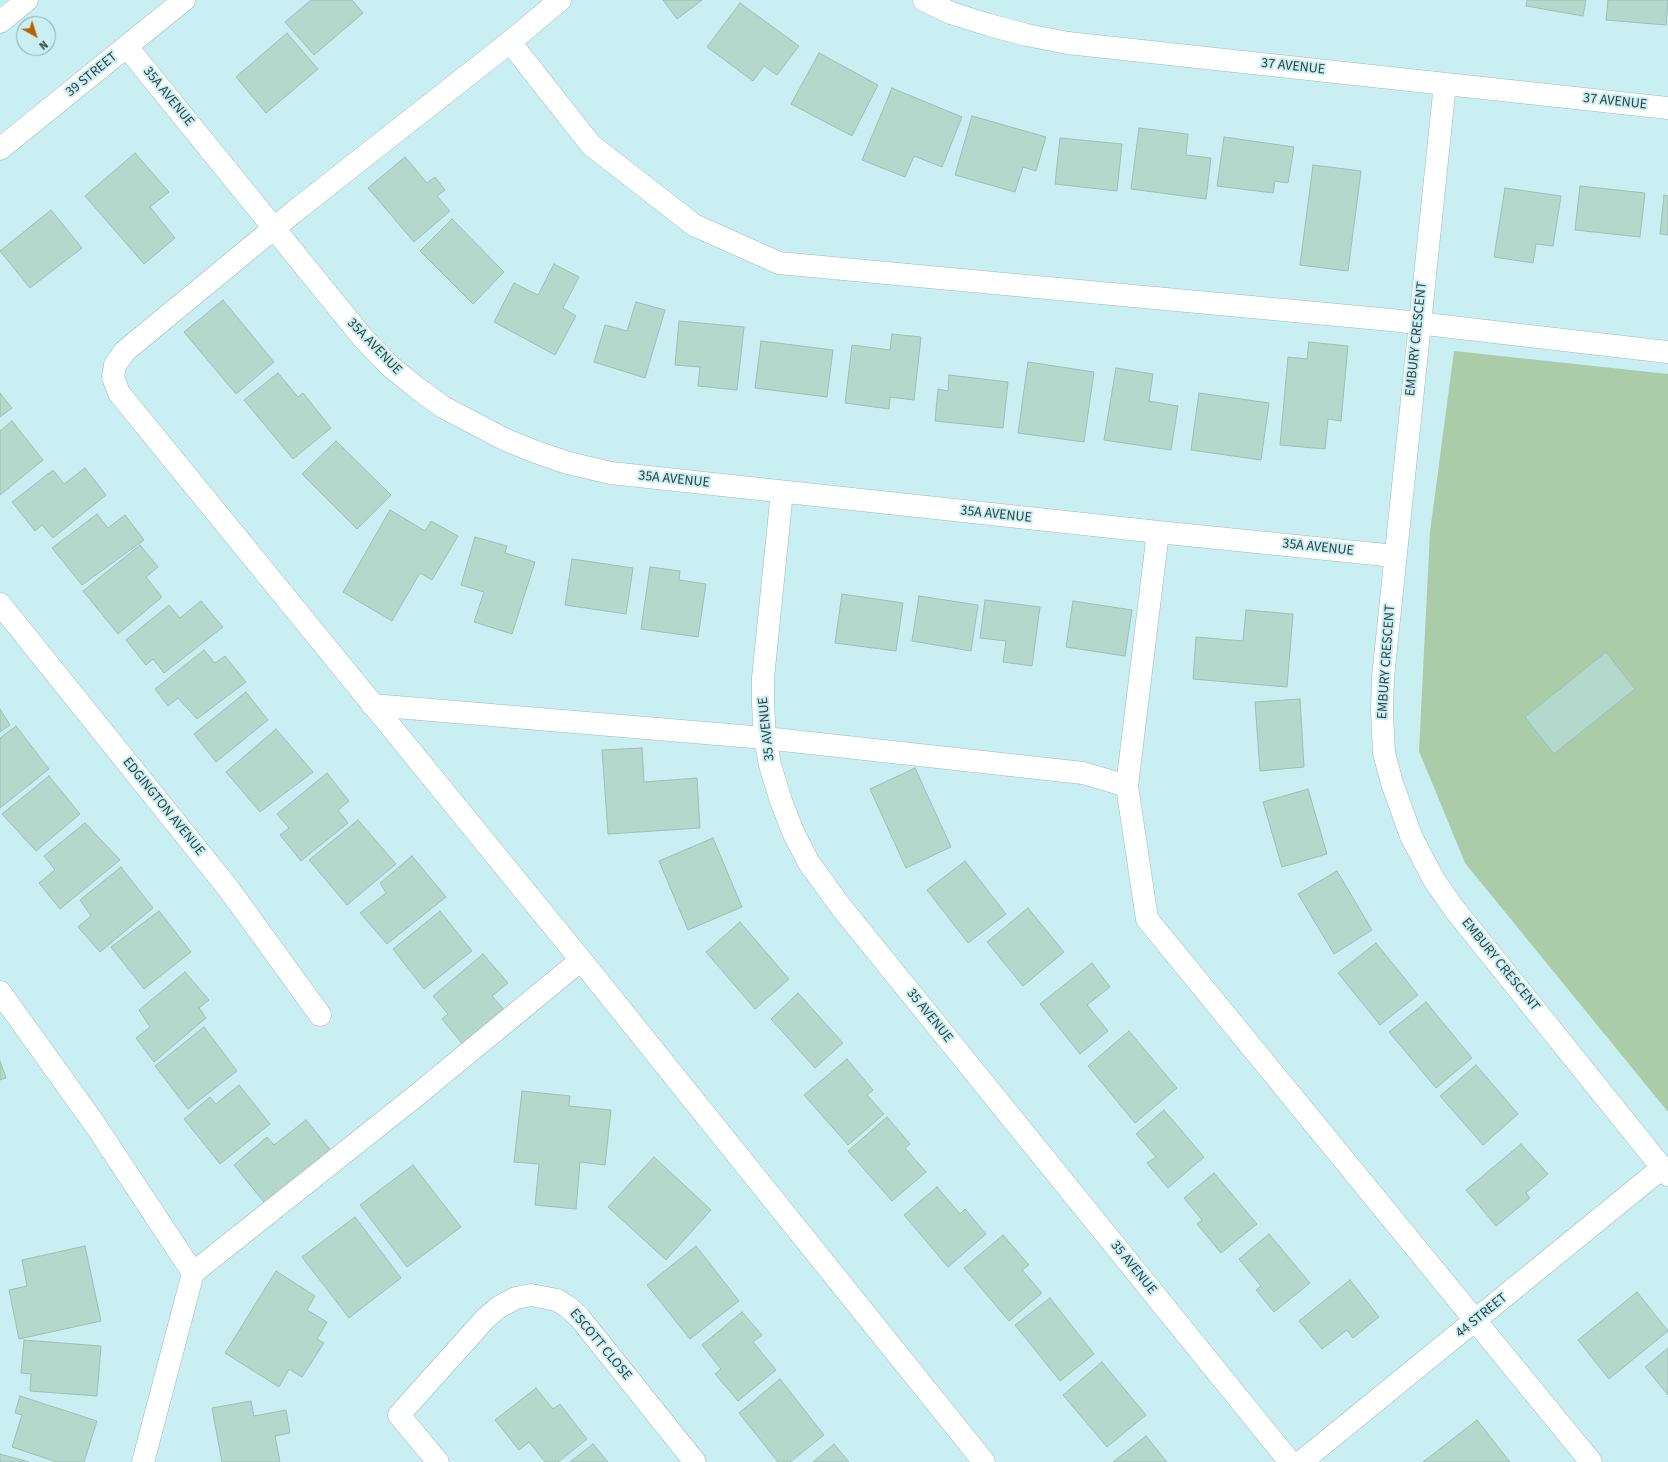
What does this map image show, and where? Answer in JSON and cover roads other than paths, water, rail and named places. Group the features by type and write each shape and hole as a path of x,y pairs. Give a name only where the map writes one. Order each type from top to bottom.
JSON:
{"street":[{"path":"0,22 27,0"},
{"name":"39 STREET","path":"0,149 184,0"},
{"path":"560,0 510,42 274,228 125,351 115,365 113,377 119,393 581,960 984,1462"},
{"name":"37 AVENUE","path":"924,0 951,13 989,25 1027,35 1068,43 1668,108"},
{"path":"510,42 591,145 694,225 779,263 1419,324 1668,352"},
{"name":"35A AVENUE","path":"127,47 363,338 390,366 443,407 506,440 536,452 611,473 1395,556"},
{"name":"EMBURY CRESCENT","path":"1445,84 1383,677 1384,753 1392,783 1411,836 1434,880 1456,910 1665,1172"},
{"name":"35 AVENUE","path":"782,492 763,678 763,703 770,765 781,801 793,832 809,863 825,887 1290,1462"},
{"path":"1158,532 1127,786 1147,919 1591,1462"},
{"name":"EDGINGTON AVENUE","path":"0,604 238,900 320,1015"},
{"path":"372,705 766,738 1083,773 1127,786"},
{"path":"143,1462 193,1273 418,1095 581,960"},
{"path":"0,992 96,1126 193,1273"},
{"name":"44 STREET","path":"1301,1462 1665,1172"},
{"name":"ESCOTT CLOSE","path":"438,1462 399,1415 485,1319 500,1307 516,1298 531,1295 557,1300 579,1317 695,1462"}]}
